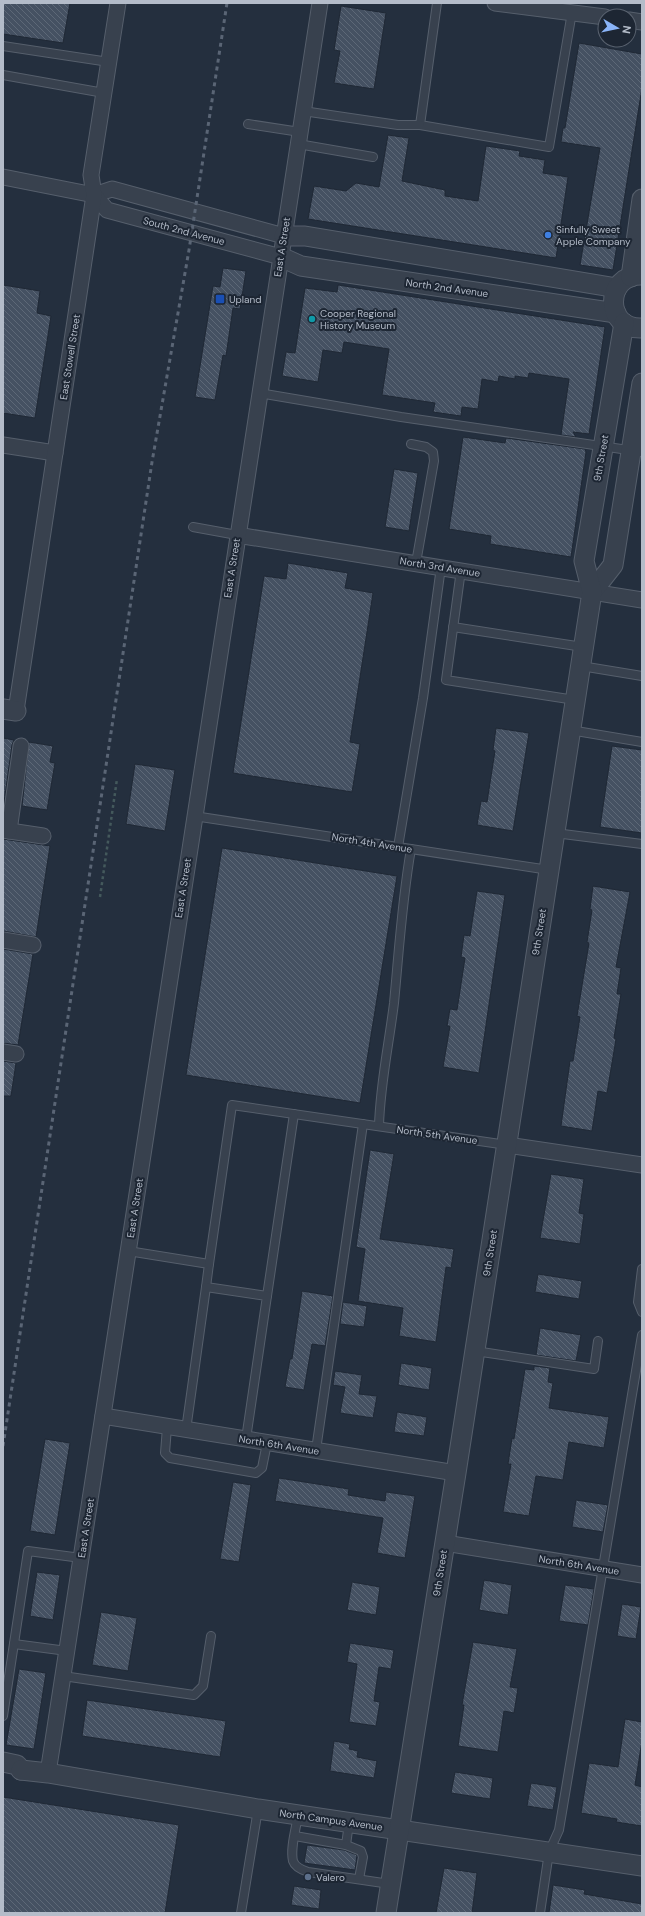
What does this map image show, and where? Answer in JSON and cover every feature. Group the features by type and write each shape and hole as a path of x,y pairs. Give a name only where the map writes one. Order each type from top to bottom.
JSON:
{"street":[{"name":"East Stowell Street","path":"10,710 55,453 94,195 91,175 118,3"},
{"name":"East A Street","path":"48,1773 237,535 320,3"},
{"path":"495,3 597,16"},
{"path":"3,177 94,195 112,189 284,236 305,236 630,280 642,199"},
{"name":"South 2nd Avenue","path":"94,195 107,210 280,257"},
{"name":"North 2nd Avenue","path":"280,257 301,266 620,318 631,327 642,328"},
{"name":"9th Street","path":"386,1913 456,1473 592,592 584,561 603,446 620,318 613,300 630,280"},
{"name":"9th Street","path":"592,592 613,565 637,451 642,383"},
{"path":"3,445 55,453"},
{"name":"North 3rd Avenue","path":"237,535 642,600"},
{"path":"21,746 6,830 43,836"},
{"path":"3,940 33,945"},
{"name":"North 5th Avenue","path":"507,1145 642,1165"},
{"name":"North 6th Avenue","path":"103,1416 456,1473"},
{"name":"North 6th Avenue","path":"445,1543 642,1575"},
{"name":"North Campus Avenue","path":"3,1762 17,1764 12,1772"},
{"name":"North Campus Avenue","path":"12,1772 48,1773 258,1809 642,1866"}],"lane":[{"path":"420,125 437,3"},
{"path":"303,111 398,125 420,125 549,147 572,12"},
{"path":"3,46 109,62"},
{"path":"3,75 104,93"},
{"path":"248,124 373,156"},
{"path":"259,393 401,417 637,451"},
{"path":"411,444 426,447 433,452 434,462 416,563"},
{"path":"193,527 237,535"},
{"path":"398,847 423,698 441,567"},
{"path":"462,570 446,680 575,700"},
{"path":"453,627 583,647"},
{"path":"580,666 642,676"},
{"path":"570,730 642,742"},
{"name":"North 4th Avenue","path":"194,816 549,870"},
{"path":"554,832 642,844"},
{"path":"379,1126 380,1106 394,1004 405,880 411,849"},
{"name":"North 5th Avenue","path":"209,1264 232,1105 507,1145"},
{"path":"246,1439 294,1114"},
{"path":"316,1450 363,1124"},
{"path":"128,1251 209,1264 186,1430"},
{"path":"642,1269 638,1302 642,1312"},
{"path":"206,1288 267,1296"},
{"path":"540,1913 549,1852 559,1830 642,1335"},
{"path":"474,1351 594,1369 598,1341"},
{"path":"167,1427 165,1453 170,1458 256,1473 262,1468 267,1443"},
{"path":"3,1716 28,1551 81,1558"},
{"path":"63,1676 194,1695 203,1686 210,1636"},
{"path":"14,1644 67,1651"},
{"path":"241,1913 258,1809"},
{"path":"298,1815 295,1836 294,1862 299,1868 308,1872 390,1884"},
{"path":"346,1845 349,1823"},
{"path":"295,1836 346,1845 361,1851 363,1856 360,1880"}],"path":[{"path":"100,897 117,779"}],"building":[{"path":"3,3 70,3 63,43 3,34"},
{"path":"341,6 386,13 374,89 334,83 340,51 334,50"},
{"path":"579,43 597,46 597,48 608,48 642,54 642,88 613,270 580,265 600,148 561,142 563,128 565,128"},
{"path":"388,135 409,138 402,181 445,190 445,196 478,201 486,146 520,151 519,156 545,160 543,173 568,177 556,258 308,219 314,186 346,191 356,183 379,187"},
{"path":"223,268 246,271 240,309 233,308 226,356 223,355 215,400 195,397 213,286 220,287"},
{"path":"3,285 40,291 37,313 51,316 35,418 3,413"},
{"path":"338,285 605,327 589,434 573,432 576,437 561,435 569,379 529,373 528,378 515,376 515,379 499,376 498,382 482,379 478,409 462,407 461,416 433,412 435,403 382,395 389,349 344,342 342,353 323,350 318,382 282,376 286,352 295,353 305,288 337,292"},
{"path":"463,437 505,443 506,438 585,449 586,452 571,557 490,544 491,536 449,529"},
{"path":"394,469 418,473 409,531 385,527"},
{"path":"288,563 348,573 345,588 373,593 350,742 360,744 352,792 233,773 264,576 286,579"},
{"path":"496,728 529,733 513,831 477,825 481,801 487,802 495,751 493,750"},
{"path":"3,738 14,740 4,803"},
{"path":"29,742 53,746 50,762 55,763 47,810 22,806"},
{"path":"612,746 642,750 642,833 600,827"},
{"path":"135,764 175,770 165,831 126,824"},
{"path":"3,839 50,846 36,937 3,931"},
{"path":"222,848 397,876 360,1103 186,1075"},
{"path":"593,886 630,892 616,967 621,968 617,994 621,994 614,1038 616,1039 607,1093 598,1091 592,1131 561,1126 570,1061 573,1061 580,1017 577,1016 589,943 587,942 592,910 590,909"},
{"path":"477,891 505,895 479,1073 443,1067 450,1026 447,1026 450,1009 457,1010 465,958 461,957 464,935 470,936"},
{"path":"3,949 33,954 18,1045 3,1043"},
{"path":"3,1061 16,1063 11,1096 3,1096"},
{"path":"370,1150 394,1154 380,1239 454,1249 451,1268 446,1267 436,1342 399,1336 403,1308 358,1301 365,1249 356,1247"},
{"path":"551,1174 584,1179 579,1213 584,1214 580,1244 540,1238"},
{"path":"538,1274 582,1281 579,1299 535,1292"},
{"path":"302,1291 333,1296 325,1346 312,1344 304,1390 285,1387 290,1359 292,1359"},
{"path":"343,1302 367,1306 364,1327 340,1324"},
{"path":"540,1328 581,1335 576,1361 536,1355"},
{"path":"401,1363 432,1368 429,1390 398,1385"},
{"path":"534,1366 550,1368 548,1382 553,1383 549,1408 609,1417 604,1448 569,1442 563,1480 536,1476 529,1516 503,1512 511,1464 508,1464 512,1438 514,1439 525,1369 534,1370"},
{"path":"335,1371 362,1375 359,1394 377,1396 373,1418 340,1413 345,1387 333,1385"},
{"path":"397,1412 427,1417 424,1436 394,1432"},
{"path":"45,1439 70,1443 55,1535 30,1531"},
{"path":"279,1478 349,1489 348,1495 385,1501 386,1492 415,1496 405,1558 377,1553 383,1518 275,1501"},
{"path":"233,1482 251,1485 239,1562 220,1559"},
{"path":"576,1500 608,1505 603,1532 572,1527"},
{"path":"37,1572 60,1575 53,1620 30,1616"},
{"path":"484,1580 512,1585 508,1615 479,1610"},
{"path":"352,1582 380,1587 376,1615 347,1610"},
{"path":"565,1585 594,1589 588,1625 559,1621"},
{"path":"622,1604 641,1607 636,1639 617,1636"},
{"path":"101,1612 137,1618 128,1671 92,1665"},
{"path":"473,1642 517,1649 510,1687 518,1688 514,1713 504,1711 498,1752 458,1746 464,1705 462,1705"},
{"path":"350,1643 394,1650 391,1669 379,1667 374,1701 380,1702 376,1726 349,1722 357,1664 347,1662"},
{"path":"19,1669 46,1673 34,1749 6,1745"},
{"path":"87,1700 226,1721 220,1757 82,1736"},
{"path":"625,1719 642,1722 642,1741 635,1785 642,1787 642,1826 616,1822 617,1819 581,1813 589,1763 618,1767"},
{"path":"334,1741 350,1744 349,1749 358,1751 357,1757 377,1761 374,1778 330,1771"},
{"path":"455,1772 493,1778 490,1799 451,1793"},
{"path":"531,1783 557,1787 553,1810 527,1806"},
{"path":"3,1797 179,1825 165,1913 3,1913"},
{"path":"307,1845 344,1850 357,1855 355,1870 304,1863"},
{"path":"444,1868 477,1873 472,1913 436,1913"},
{"path":"553,1885 585,1890 584,1894 642,1904 642,1913 549,1913"},
{"path":"294,1886 321,1890 319,1909 291,1905"}],"railway":[{"path":"3,1446 152,462 189,250 227,3"}],"place":[{"name":"Sinfully Sweet Apple Company","path":"548,235"},
{"name":"Upland","path":"220,299"},
{"name":"Cooper Regional History Museum","path":"312,319"},
{"name":"Valero","path":"308,1877"}]}
